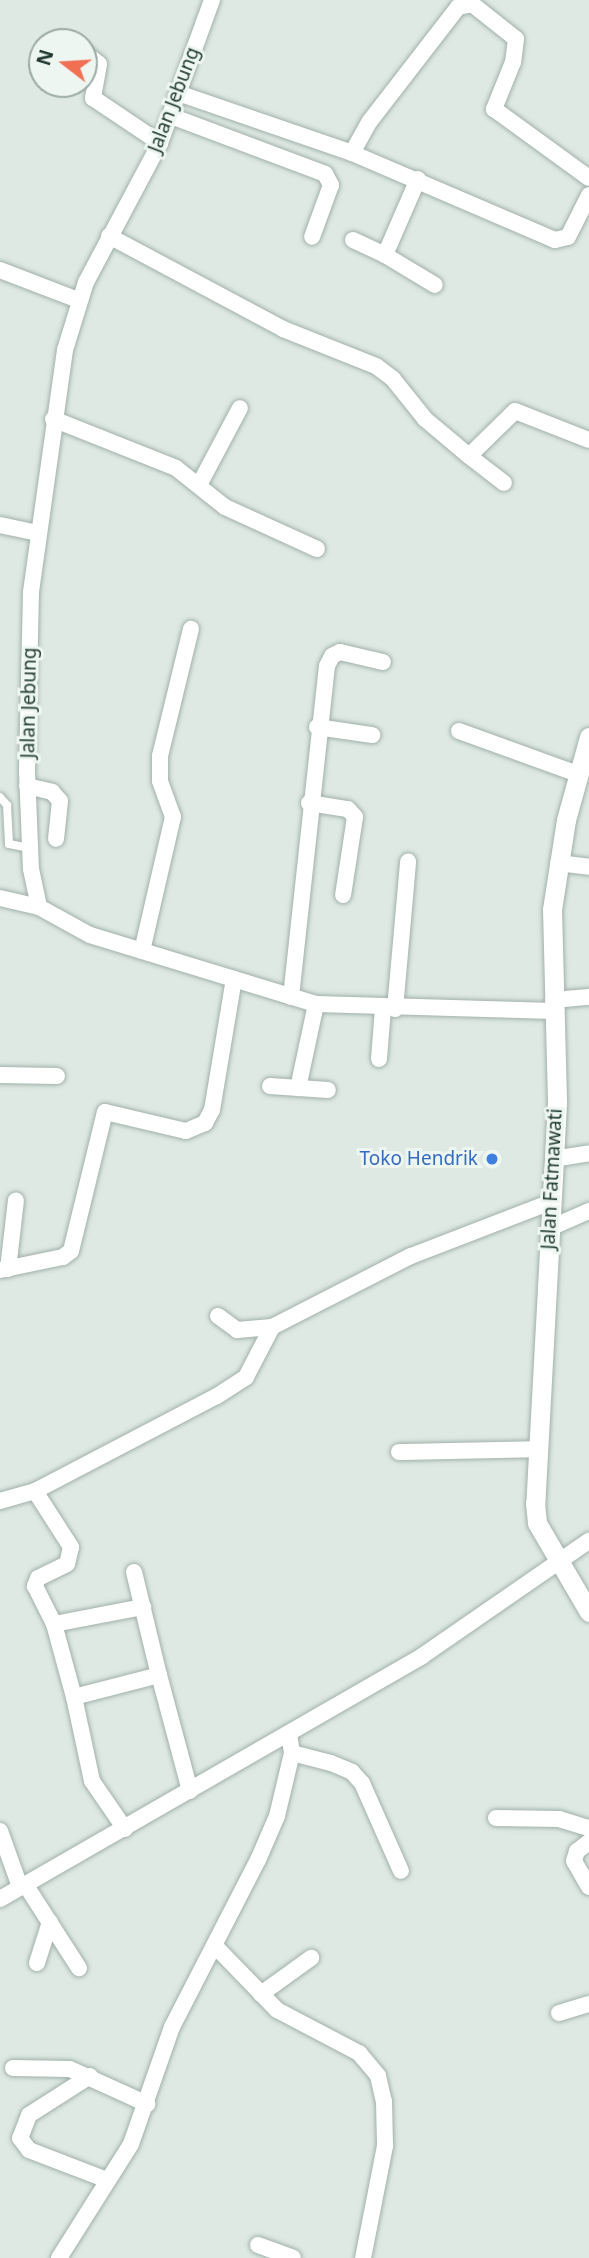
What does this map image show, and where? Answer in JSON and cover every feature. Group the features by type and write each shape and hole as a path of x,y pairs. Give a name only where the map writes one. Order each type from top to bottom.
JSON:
{"street":[{"name":"Jalan Jebung","path":"39,907 30,848 27,786 31,592 52,419 78,300 160,142 212,0"},
{"path":"352,153 370,121 458,7 472,4 516,39 513,62 494,109 589,178"},
{"path":"178,93 352,153 559,241 568,237 589,195"},
{"path":"93,98 160,142"},
{"path":"171,116 325,174 331,185 312,237"},
{"path":"385,256 418,179"},
{"path":"109,236 284,329 376,366 393,379 425,419 503,483"},
{"path":"353,240 435,285"},
{"path":"0,270 78,300"},
{"path":"199,485 240,408"},
{"path":"470,456 515,411 589,440"},
{"path":"52,419 176,468 261,527 317,548"},
{"path":"0,525 37,533"},
{"path":"142,951 173,817 160,781 160,756 191,629"},
{"path":"291,997 317,727 332,656 340,652 383,662"},
{"path":"317,727 372,735"},
{"path":"459,731 578,774"},
{"name":"Jalan Fatmawati","path":"589,737 558,863 552,909 557,1075 535,1515 589,1612"},
{"path":"27,786 52,792 60,801 56,839"},
{"path":"309,803 348,809 355,817 343,895"},
{"path":"379,1059 389,1009 408,862"},
{"path":"558,863 589,867"},
{"path":"0,898 39,907 66,926 316,1004 389,1009 554,1006 589,997"},
{"path":"16,1200 4,1269 63,1257 74,1245 105,1112 186,1131 205,1124 212,1110 234,979"},
{"path":"298,1088 316,1004"},
{"path":"0,1075 57,1076"},
{"path":"270,1086 328,1090"},
{"path":"553,1159 589,1153"},
{"path":"218,1316 237,1330 272,1327 411,1256 551,1202"},
{"path":"550,1227 589,1211"},
{"path":"0,1501 34,1491 239,1381 272,1327"},
{"path":"399,1452 538,1449"},
{"path":"34,1491 72,1551 67,1564 36,1581 36,1591 54,1624 74,1697 92,1781 125,1829"},
{"path":"0,1899 422,1656 589,1541"},
{"path":"134,1572 190,1791"},
{"path":"54,1624 143,1607"},
{"path":"74,1697 159,1675"},
{"path":"59,2258 131,2144 172,2028 215,1946 277,1816 292,1753 289,1734"},
{"path":"292,1753 341,1768 362,1783 401,1871"},
{"path":"496,1818 559,1819 589,1828"},
{"path":"0,1831 22,1885 50,1922 79,1968"},
{"path":"589,1842 577,1851 575,1861 589,1887"},
{"path":"37,1964 50,1922"},
{"path":"215,1946 261,1994 292,2020 359,2053 378,2076 384,2101 385,2146 363,2258"},
{"path":"261,1994 311,1958"},
{"path":"559,2013 589,2004"},
{"path":"13,2068 70,2069 147,2104"},
{"path":"90,2076 30,2115 20,2138 29,2150 107,2180"},
{"path":"258,2245 293,2258"}],"lane":[{"path":"0,797 7,805 9,844 30,848"}],"place":[{"name":"Toko Hendrik","path":"492,1159"}]}
